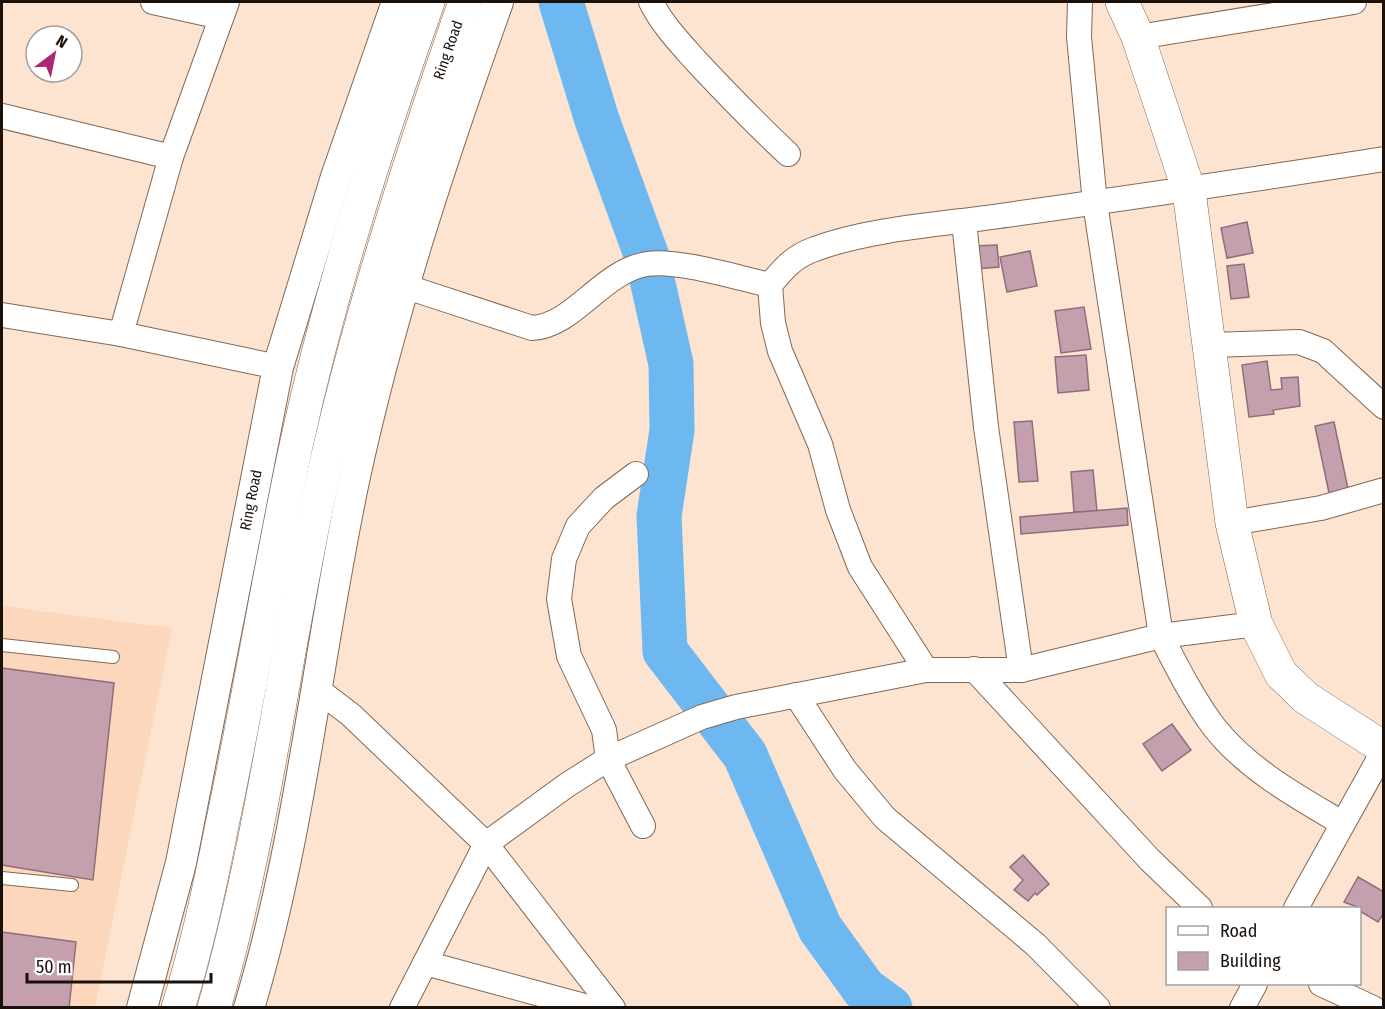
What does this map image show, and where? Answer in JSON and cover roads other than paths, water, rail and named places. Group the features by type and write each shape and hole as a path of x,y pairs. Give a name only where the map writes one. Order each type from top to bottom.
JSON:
{"main road":[{"path":"178,1008 191,966 210,885 296,446 330,304 378,144 428,2"},
{"name":"Ring Road","path":"214,1008 235,934 247,880 336,420 378,266 415,145 465,2"},
{"path":"1122,2 1138,37 1189,190 1211,345 1232,523 1256,624 1281,674 1306,698 1383,749"}],"street":[{"path":"122,334 171,157 224,9 153,2"},
{"name":"Ring Road","path":"142,1008 181,863 278,367 336,177 397,2"},
{"name":"Ring Road","path":"249,1008 299,803 354,480 404,286 450,134 498,2"},
{"path":"651,2 660,20 701,66 788,154"},
{"path":"1080,2 1080,37 1095,203 1161,636 1187,687 1215,728 1244,758 1286,790 1342,822"},
{"path":"1138,37 1328,4 1354,2"},
{"path":"2,116 171,157"},
{"path":"926,670 860,567 838,510 819,444 780,351 773,323 770,285 790,261 815,249 860,237 1136,195 1189,190 1383,159"},
{"path":"964,222 986,428 1021,670"},
{"path":"404,286 532,328 549,327 614,277 628,269 648,263 675,265 770,285"},
{"path":"2,315 122,334 278,367"},
{"path":"1211,345 1299,342 1323,351 1383,407"},
{"path":"636,474 604,498 578,526 564,559 559,599 569,656 604,730 608,759 644,826"},
{"path":"1232,523 1321,508 1383,490"},
{"path":"402,1008 486,844 567,785 608,759 702,717 736,707 926,670 1021,670 1161,636 1256,624"},
{"path":"974,669 1125,834 1198,907"},
{"path":"317,689 351,715 486,844 614,1008"},
{"path":"796,695 845,770 885,818 1036,945 1098,1008"},
{"path":"1297,907 1383,749"},
{"path":"425,963 592,1008"},
{"path":"1242,1008 1254,985"},
{"path":"1323,985 1373,1008"}],"lane":[{"path":"2,645 113,657"},
{"path":"2,878 72,885"}],"waterway":[{"path":"561,2 597,120 647,257 671,364 672,430 659,516 665,651 745,755 820,928 864,989 890,1008"}]}
